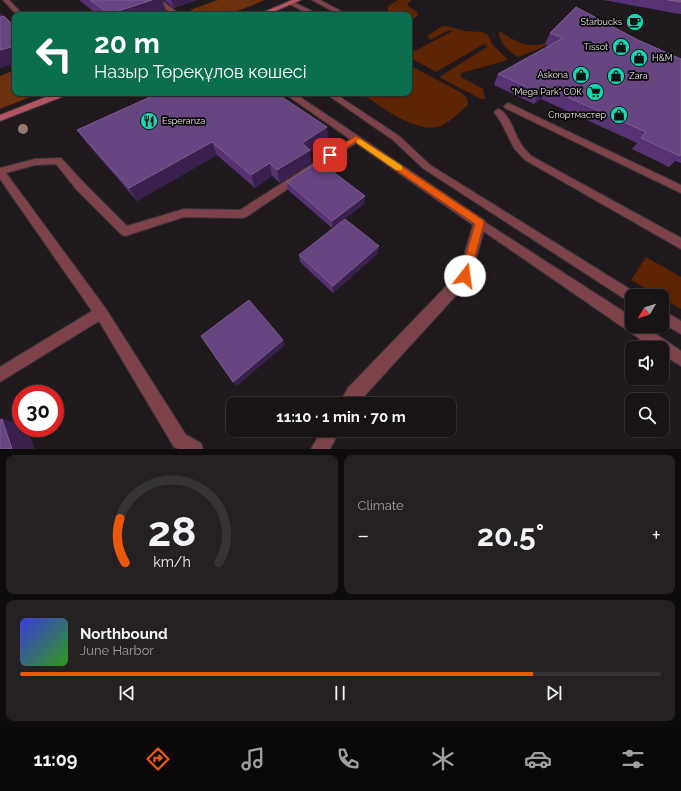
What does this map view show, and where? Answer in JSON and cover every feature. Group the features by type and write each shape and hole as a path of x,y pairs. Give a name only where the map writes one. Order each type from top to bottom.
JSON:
{"main road":[{"path":"267,12 294,1"},
{"path":"0,118 56,96"}],"street":[{"path":"157,0 174,12"},
{"path":"292,96 480,223 465,276 352,397"},
{"path":"320,449 328,437"}],"lane":[{"path":"6,0 17,12"},
{"path":"315,0 339,12"},
{"path":"294,1 311,12"},
{"path":"0,31 12,26"},
{"path":"333,96 396,138 427,167 625,293"},
{"path":"508,106 681,189"},
{"path":"498,112 505,121 517,146 528,158 681,244"},
{"path":"195,449 180,441 101,313 0,172 34,162 58,160 80,186 125,231 184,213 242,214 356,139"},
{"path":"480,223 625,321"},
{"path":"0,375 101,313"},
{"path":"669,320 681,328"},
{"path":"643,333 681,359"}],"shaded area":[{"path":"218,0 265,0 234,12 194,12 190,10"},
{"path":"398,0 412,0 408,3 408,6 417,12 418,16 412,19 412,12 388,12 388,6"},
{"path":"447,26 465,31 487,34 493,45 508,60 461,73 461,77 483,89 485,99 481,99 439,77 487,47 484,44 436,72 412,59 412,52 453,31 449,30 430,40 427,36 441,27"},
{"path":"499,31 523,44 535,45 550,42 541,48 518,57 502,43"},
{"path":"412,67 462,93 467,98 468,105 455,117 441,126 431,128 410,123 365,96 412,96"},
{"path":"12,71 12,96 32,96 0,109 0,76"},
{"path":"646,257 681,277 681,309 669,302 669,289 647,289 631,280"}],"building":[{"path":"90,0 152,0 115,12 106,12"},
{"path":"668,0 681,0 681,2"},
{"name":"\"Mega Park\" СОК","path":"576,7 638,40 681,59 680,156 641,138 646,132 547,88 540,93 498,74 563,38 550,33"},
{"path":"4,16 12,24 12,47 0,50 0,17"},
{"path":"152,96 280,96 327,127 302,143 310,150 277,170 270,163 251,175 212,142 129,188 77,130"},
{"path":"319,161 365,196 332,221 287,182"},
{"path":"345,219 379,246 333,286 299,255"},
{"path":"249,300 283,340 233,382 201,336"},
{"path":"2,419 12,449 0,449 0,420"}],"slow traffic":[{"path":"360,142 399,168"}],"place":[{"name":"Starbucks","path":"635,22"},
{"name":"Tissot","path":"621,47"},
{"name":"H&M","path":"639,58"},
{"name":"Askona","path":"581,75"},
{"name":"Zara","path":"616,76"},
{"name":"\"Mega Park\" СОК","path":"595,92"},
{"name":"Спортмастер","path":"619,115"},
{"name":"Esperanza","path":"149,121"}],"route":[{"path":"330,155 356,139 480,223 465,276"}]}
